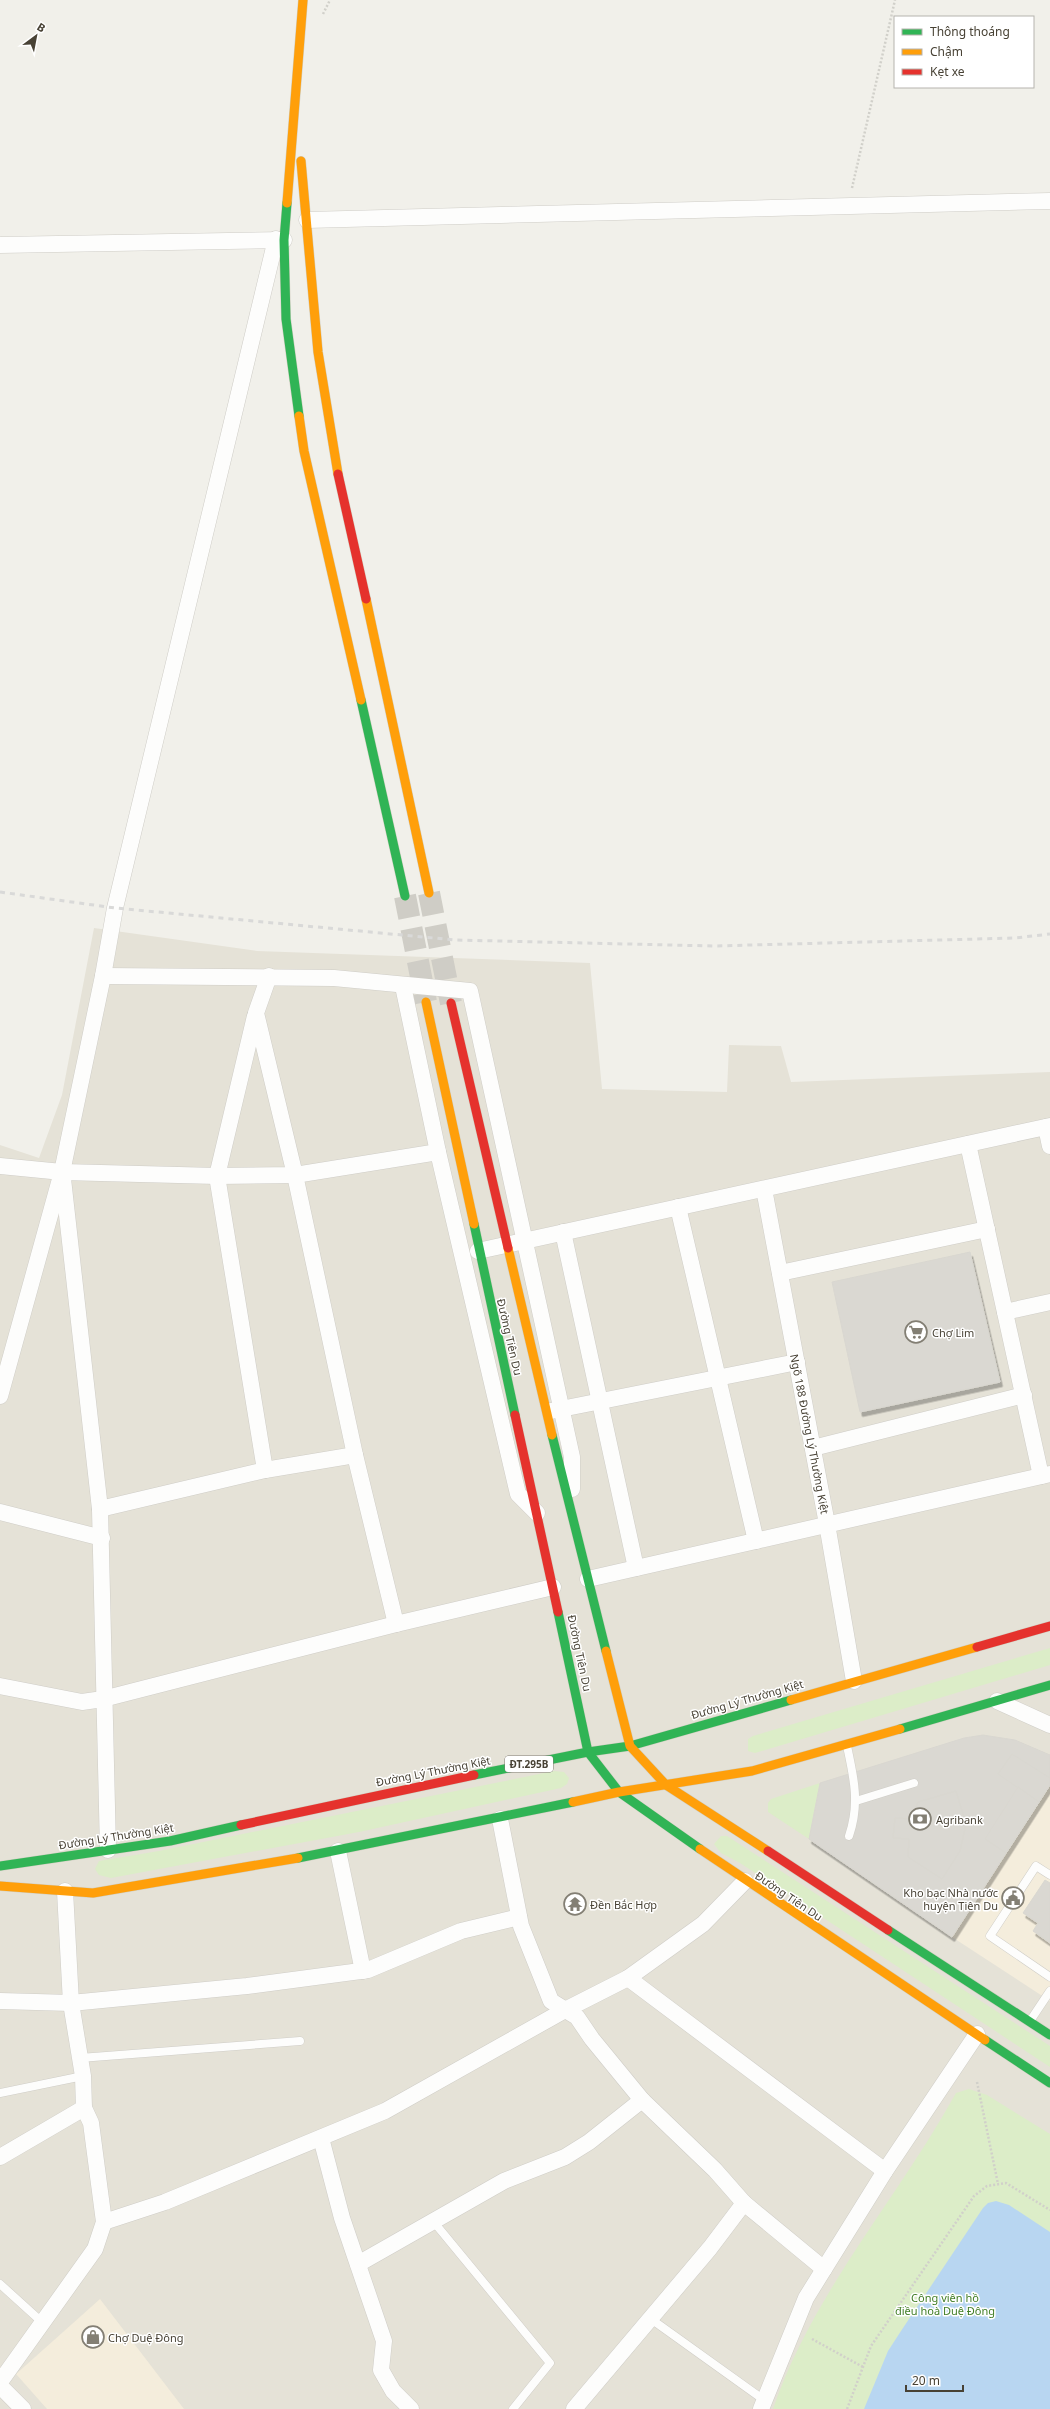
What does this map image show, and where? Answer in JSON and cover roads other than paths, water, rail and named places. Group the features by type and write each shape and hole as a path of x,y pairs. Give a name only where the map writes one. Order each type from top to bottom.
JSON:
{"main road":[{"path":"303,0 295,108 280,240 286,319 304,451 405,896"},
{"path":"295,108 307,220 318,352 338,472 429,893"},
{"name":"Đường Tiên Du","path":"426,1002 478,1251 537,1513 588,1752 618,1792 745,1881 1050,2083"},
{"name":"Đường Tiên Du","path":"451,1003 508,1244 554,1410"},
{"path":"571,1505 630,1746 666,1785 1050,2035"},
{"name":"Đường Lý Thường Kiệt","path":"0,1866 170,1841 326,1805 588,1752 630,1746 1050,1626"},
{"path":"0,1886 93,1893 338,1851 500,1819 618,1792 752,1771 847,1746 1050,1685"}],"street":[{"path":"307,220 1050,200"},
{"path":"0,245 280,240 115,908 103,976 62,1172 0,1396"},
{"path":"103,976 268,976 334,978 403,986 470,991 525,1241 554,1410 572,1457 571,1505"},
{"path":"265,1470 217,1176 256,1013 268,976"},
{"path":"403,986 438,1152 518,1494 537,1513"},
{"path":"256,1013 294,1175 355,1455 396,1624"},
{"path":"478,1251 1048,1127 1050,1146"},
{"path":"588,1579 1046,1475 1024,1395 968,1144"},
{"path":"0,1166 62,1172 217,1176 294,1175 438,1152"},
{"path":"62,1172 102,1538 103,1699 108,1850"},
{"name":"Ngõ 188 Đường Lý Thường Kiệt","path":"764,1189 827,1524 854,1681"},
{"path":"678,1207 756,1541"},
{"path":"780,1273 987,1229"},
{"path":"563,1232 636,1568"},
{"path":"1005,1312 1050,1302"},
{"path":"554,1410 718,1379 796,1362"},
{"path":"813,1448 1024,1395"},
{"path":"100,1509 265,1470 355,1455"},
{"path":"0,1512 102,1538"},
{"path":"0,1686 82,1702 103,1699 396,1624 553,1587"},
{"path":"998,1701 1050,1725"},
{"path":"500,1819 519,1918 551,2001 577,2017 592,2039 642,2100 715,2170 744,2203 824,2269"},
{"path":"338,1851 363,1971"},
{"path":"104,2222 165,2202 385,2111 565,2010 628,1978 703,1924 745,1881"},
{"path":"0,2382 95,2249 104,2222 91,2123 84,2108 83,2076 71,2003 65,1891"},
{"path":"0,2001 71,2003 247,1986 363,1971 461,1931 519,1918"},
{"path":"628,1978 885,2172"},
{"path":"763,2405 806,2298 885,2172 976,2034"},
{"path":"358,2264 504,2181 565,2157 589,2142 642,2100"},
{"path":"0,2157 84,2108"},
{"path":"320,2138 342,2218 384,2341 381,2370 394,2391 411,2409"},
{"path":"574,2409 710,2248 744,2203"},
{"path":"0,2386 23,2409"}],"lane":[{"path":"847,1746 855,1782 856,1801 849,1836"},
{"path":"856,1801 914,1783"},
{"path":"1050,1875 1036,1866 990,1936 1050,1977"},
{"path":"1029,2021 1050,1992"},
{"path":"80,2058 300,2041"},
{"path":"0,2093 83,2076"},
{"path":"433,2222 550,2363 513,2409"},
{"path":"0,2284 43,2323"},
{"path":"651,2319 763,2405"}],"water":[{"path":"996,2201 1009,2205 1050,2232 1050,2409 864,2409 888,2351 983,2208 988,2203"}],"tunnel":[{"path":"429,893 451,1003"},
{"path":"405,896 426,1002"}],"railway":[{"path":"0,892 115,908 455,940 714,946 1015,938 1050,934"}],"place":[{"name":"Chợ Lim","path":"916,1332"},
{"name":"Agribank","path":"920,1819"},
{"name":"Kho bạc Nhà nước huyện Tiên Du","path":"1013,1898"},
{"name":"Đền Bắc Hợp","path":"575,1904"},
{"name":"Chợ Duệ Đông","path":"93,2337"}],"park label":[{"name":"Công viên hồ điều hoà Duệ Đông","path":"945,2303"}]}
